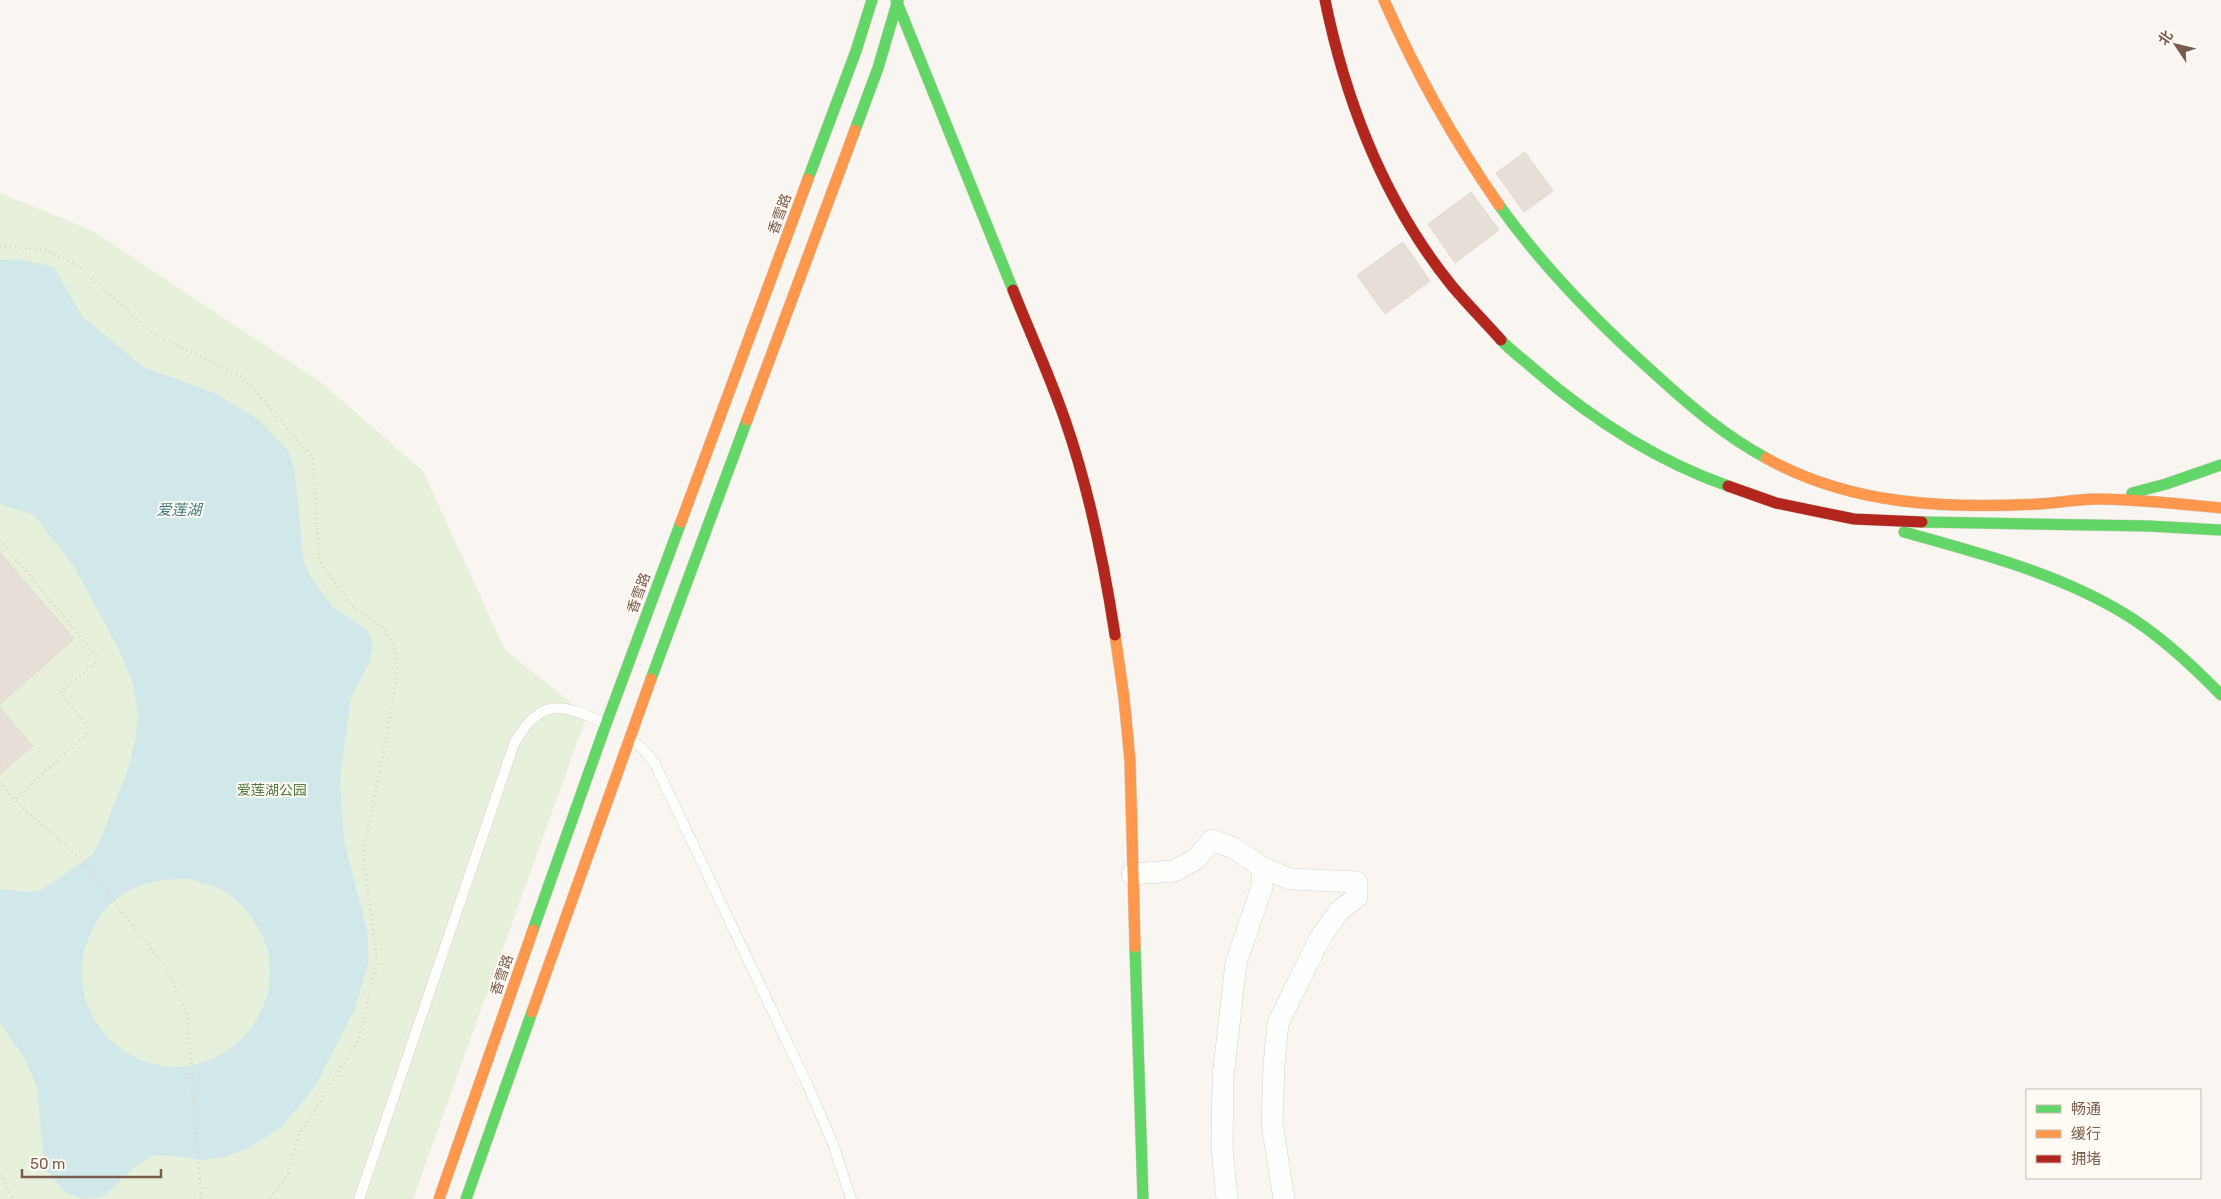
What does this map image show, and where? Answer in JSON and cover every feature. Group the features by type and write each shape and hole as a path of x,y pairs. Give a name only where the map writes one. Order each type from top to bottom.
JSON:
{"main road":[{"name":"香雪路","path":"466,1199 617,731 856,51 872,0"},
{"name":"香雪路","path":"439,1199 617,731 878,68 897,0"},
{"path":"897,0 1065,420 1081,471 1106,576 1118,646 1130,760 1143,1199"},
{"path":"1325,0 1332,36 1348,90 1371,151 1388,188 1426,250 1451,284 1484,324 1547,382 1609,428 1692,472 1773,501 1857,519 2002,561 2068,585 2097,598 2125,614 2158,637 2194,668 2221,695"},
{"path":"1384,0 1418,73 1451,131 1492,194 1536,252 1588,311 1645,367 1711,423 1738,443 1767,460 1806,478 1864,495 1911,501 1977,505 2046,503 2095,499 2166,484 2221,465"},
{"path":"2095,499 2221,508"},
{"path":"1857,519 1976,524 2143,524 2221,530"}],"street":[{"path":"1132,874 1174,871 1196,859 1212,840 1232,847 1263,868 1290,880 1357,882 1357,896 1339,911 1320,938 1278,1023 1274,1064 1272,1124 1284,1199"},
{"path":"1227,1199 1222,1148 1223,1078 1236,963 1262,887 1263,868"}],"lane":[{"path":"359,1199 514,744 523,727 536,714 552,708 587,715 617,731 643,748 658,771 808,1086 833,1144 851,1199"}],"path":[{"path":"0,246 45,250 76,265 154,334 244,378 313,458 320,561 350,604 382,628 392,644 398,668 388,729 363,853 377,962 358,1041 299,1135 287,1176 269,1199"},
{"path":"0,540 99,659 60,693 91,730 14,800"},
{"path":"0,782 14,800 82,860 166,968 187,1014 201,1199"},
{"path":"0,1174 14,1199"}],"green space":[{"name":"爱莲湖公园","path":"0,193 93,231 322,383 423,471 505,650 587,715 413,1199 0,1199"}],"water":[{"name":"爱莲湖","path":"19,259 54,267 82,316 143,367 215,393 259,420 288,450 294,468 304,562 311,577 332,606 367,630 373,643 369,663 351,698 340,778 344,840 368,934 368,964 355,1009 316,1085 282,1127 249,1148 224,1157 201,1160 153,1155 137,1165 103,1197 84,1199 66,1193 44,1168 37,1087 24,1057 0,1024 0,889 29,892 41,890 90,857 99,843 128,769 138,717 133,683 119,650 75,568 34,515 0,504 0,260","holes":["189,879 211,885 229,894 254,921 268,952 270,982 261,1011 245,1035 222,1054 194,1065 163,1066 131,1055 102,1031 92,1015 85,997 82,982 84,951 97,922 117,898 130,890 152,882"]}],"building":[{"path":"1525,152 1553,191 1524,212 1496,173"},
{"path":"1471,192 1499,230 1455,263 1428,224"},
{"path":"1403,242 1430,281 1385,314 1357,275"},
{"path":"0,553 74,639 0,704"},
{"path":"0,708 33,746 0,774"}],"traffic: fast":[{"path":"808,179 856,51 872,0"},
{"path":"896,0 1013,290"},
{"path":"855,130 878,68 898,0"},
{"path":"1499,205 1572,294 1612,334 1694,408 1736,440 1766,458"},
{"path":"1501,340 1557,388 1602,422 1676,464 1728,486"},
{"path":"651,679 747,420"},
{"path":"2132,493 2166,484 2221,465"},
{"path":"533,930 606,724 681,522"},
{"path":"1922,522 2148,526 2221,530"},
{"path":"1904,532 2018,565 2073,587 2099,600 2125,614 2164,641 2221,695"},
{"path":"1135,947 1143,1199"},
{"path":"466,1199 532,1012"}],"traffic: slow":[{"path":"1384,0 1409,54 1436,105 1499,205"},
{"path":"747,420 855,130"},
{"path":"681,522 808,179"},
{"path":"1766,458 1798,474 1831,486 1865,495 1933,504 1969,506 2112,499 2221,508"},
{"path":"1115,635 1130,761 1135,947"},
{"path":"532,1012 651,679"},
{"path":"439,1199 533,930"}],"traffic: jam":[{"path":"1325,0 1344,76 1371,150 1388,186 1428,254 1452,286 1501,340"},
{"path":"1013,290 1053,387 1074,446 1095,526 1115,635"},
{"path":"1728,486 1776,503 1854,519 1922,522"}]}
